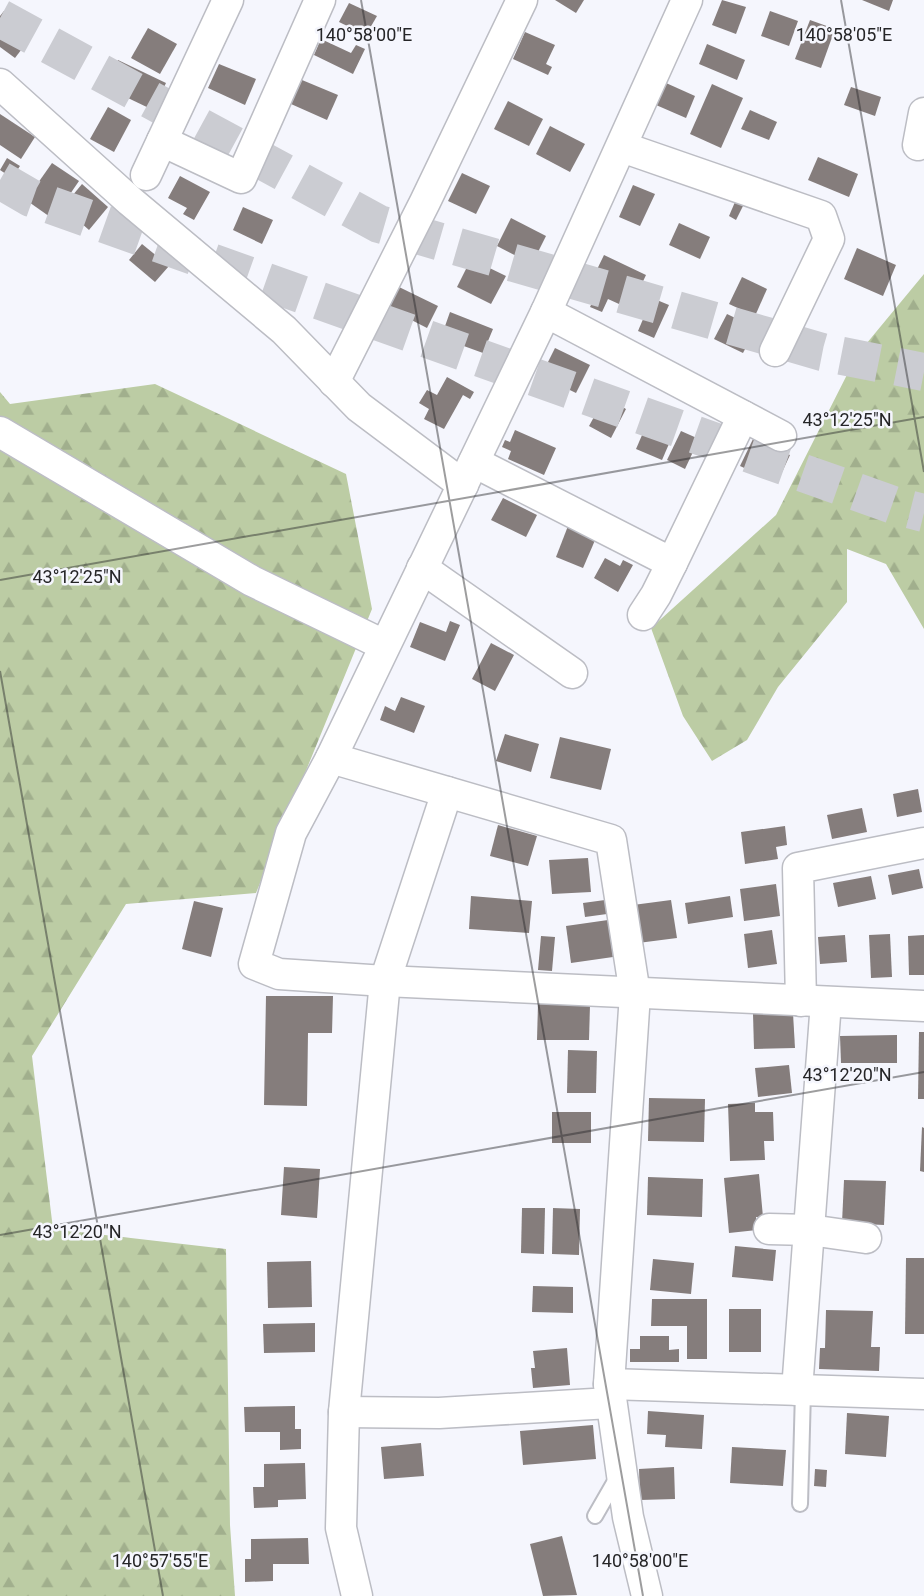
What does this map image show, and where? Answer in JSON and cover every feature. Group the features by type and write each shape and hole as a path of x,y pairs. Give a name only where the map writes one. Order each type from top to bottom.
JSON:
{"street":[{"path":"146,175 228,0"},
{"path":"162,141 241,178 320,0"},
{"path":"334,382 425,202 522,0"},
{"path":"687,0 546,312 331,758 291,833 254,964 279,974 385,981 924,1006"},
{"path":"0,84 130,201 284,330 359,407 469,473 672,563"},
{"path":"918,145 924,113"},
{"path":"622,147 821,216 829,239 775,351"},
{"path":"546,312 781,436"},
{"path":"643,615 656,595 743,416"},
{"path":"0,432 252,581 384,645"},
{"path":"422,568 572,673"},
{"path":"331,758 611,840 635,994 610,1394 628,1517 647,1596"},
{"path":"357,1596 341,1528 344,1412 385,981 447,792"},
{"path":"800,1391 810,1230 813,1001 798,868 924,843"},
{"path":"769,1229 810,1230 866,1238"},
{"path":"344,1412 439,1413 610,1394 800,1391 924,1394"}],"lane":[{"path":"800,1391 800,1504"},
{"path":"594,1516 621,1472"}],"green space":[{"path":"924,274 924,629 886,564 847,549 847,602 778,687 747,740 712,761 683,716 651,628 776,515 857,355"},
{"path":"155,384 346,474 372,609 256,893 126,904 32,1056 53,1229 226,1249 230,1525 235,1596 0,1596 0,392 10,404"}],"building":[{"path":"555,0 584,0 576,13"},
{"path":"722,0 746,7 736,34 712,25"},
{"path":"862,0 893,0 889,11"},
{"path":"349,3 377,16 366,35 339,22"},
{"path":"4,11 34,33 15,58 0,47 0,16"},
{"path":"770,11 798,21 789,46 761,36"},
{"path":"810,20 835,29 821,68 795,59"},
{"path":"148,28 177,44 160,74 131,58"},
{"path":"525,32 555,45 546,64 552,67 548,75 513,59"},
{"path":"321,39 351,53 356,45 365,49 353,74 314,55"},
{"path":"707,44 745,60 737,80 699,64"},
{"path":"118,60 166,83 153,110 105,87"},
{"path":"219,64 256,79 245,105 208,88"},
{"path":"302,80 338,95 327,120 291,104"},
{"path":"666,83 695,96 686,118 656,105"},
{"path":"712,84 743,98 721,148 690,134"},
{"path":"851,87 881,97 875,116 844,105"},
{"path":"508,101 543,119 529,146 494,129"},
{"path":"108,107 131,120 114,152 90,139"},
{"path":"750,110 777,122 769,140 741,129"},
{"path":"0,114 35,137 21,159 0,145"},
{"path":"550,126 585,144 570,172 536,154"},
{"path":"818,157 858,174 849,197 808,180"},
{"path":"7,158 20,166 12,178 0,170"},
{"path":"52,163 79,181 53,219 26,200"},
{"path":"462,173 490,186 476,214 448,201"},
{"path":"180,176 210,192 194,220 183,214 187,208 168,198"},
{"path":"82,184 108,207 89,230 63,207"},
{"path":"633,185 655,194 640,226 619,217"},
{"path":"735,202 743,206 736,220 729,216"},
{"path":"243,207 273,220 262,244 233,230"},
{"path":"511,218 546,236 532,264 497,246"},
{"path":"679,223 710,237 700,259 669,245"},
{"path":"142,244 169,266 155,282 129,260"},
{"path":"857,248 896,265 883,296 844,279"},
{"path":"604,255 646,275 630,309 608,299 602,312 590,307 596,294 587,290"},
{"path":"471,259 506,276 491,304 457,287"},
{"path":"742,277 767,289 755,316 729,304"},
{"path":"399,287 438,306 427,328 388,308"},
{"path":"652,298 669,305 654,338 638,331"},
{"path":"692,303 713,313 704,332 683,322"},
{"path":"450,312 493,329 483,353 450,341 454,333 444,329"},
{"path":"727,314 756,328 743,353 714,339"},
{"path":"555,348 590,365 576,393 541,376"},
{"path":"447,377 474,392 470,399 463,395 444,429 424,419 429,409 419,403 427,390 437,395"},
{"path":"601,387 621,397 617,404 626,409 611,438 589,426 600,406 592,403"},
{"path":"652,412 678,423 662,460 636,449"},
{"path":"515,430 556,448 544,475 508,459 511,451 502,447 505,440 510,442"},
{"path":"681,431 699,439 685,469 667,460"},
{"path":"753,439 790,455 777,483 740,466"},
{"path":"503,498 537,515 526,537 491,520"},
{"path":"568,526 596,538 583,568 556,557"},
{"path":"605,558 620,566 623,560 633,565 618,592 594,578"},
{"path":"450,621 460,625 445,661 410,647 420,622 446,632"},
{"path":"491,643 514,655 495,691 472,679"},
{"path":"401,697 425,706 414,733 380,720 385,706 395,711"},
{"path":"505,734 539,744 531,772 496,761"},
{"path":"560,737 611,749 601,790 550,778"},
{"path":"918,789 922,812 897,817 893,794"},
{"path":"862,808 867,832 832,839 827,815"},
{"path":"498,825 537,836 528,866 490,856"},
{"path":"785,826 787,845 776,847 778,859 745,864 741,832"},
{"path":"588,858 591,892 552,894 549,860"},
{"path":"919,869 923,888 892,895 888,875"},
{"path":"871,876 876,899 838,907 833,883"},
{"path":"776,884 780,916 744,921 740,889"},
{"path":"471,896 532,901 529,933 469,929"},
{"path":"730,896 733,917 688,924 685,903"},
{"path":"605,900 607,914 585,917 583,903"},
{"path":"671,900 677,938 638,943 633,905"},
{"path":"194,901 223,908 211,957 182,949"},
{"path":"608,920 613,957 571,963 566,926"},
{"path":"772,930 777,964 748,968 744,934"},
{"path":"890,934 892,977 871,978 869,935"},
{"path":"845,935 847,962 820,964 818,937"},
{"path":"924,935 924,975 909,975 908,936"},
{"path":"541,936 555,937 552,971 538,970"},
{"path":"266,996 333,996 332,1033 308,1033 307,1106 264,1105"},
{"path":"538,1004 590,1005 589,1040 537,1040"},
{"path":"793,1013 795,1048 754,1049 753,1014"},
{"path":"919,1032 924,1032 924,1099 918,1099"},
{"path":"897,1035 897,1063 841,1063 840,1036"},
{"path":"568,1050 597,1051 596,1093 567,1093"},
{"path":"789,1065 792,1093 758,1097 755,1068"},
{"path":"649,1098 705,1099 704,1142 648,1141"},
{"path":"755,1103 755,1112 773,1112 774,1141 764,1141 765,1160 730,1161 728,1104"},
{"path":"552,1112 591,1112 591,1143 552,1143"},
{"path":"922,1127 924,1128 924,1172 920,1171"},
{"path":"284,1167 320,1169 317,1218 281,1215"},
{"path":"759,1174 763,1217 756,1217 757,1230 729,1233 724,1178"},
{"path":"648,1177 703,1179 702,1217 647,1215"},
{"path":"844,1180 886,1181 884,1225 842,1223"},
{"path":"522,1208 545,1208 544,1254 521,1253"},
{"path":"553,1208 580,1209 579,1255 552,1254"},
{"path":"735,1246 776,1250 773,1281 732,1277"},
{"path":"906,1258 924,1258 924,1334 905,1334"},
{"path":"653,1259 694,1263 691,1294 650,1290"},
{"path":"311,1261 312,1307 268,1308 267,1262"},
{"path":"533,1286 573,1287 573,1313 532,1312"},
{"path":"652,1299 707,1299 707,1359 687,1359 687,1326 651,1326"},
{"path":"729,1309 761,1309 761,1352 729,1352"},
{"path":"826,1310 873,1311 871,1347 880,1347 879,1371 819,1369 820,1348 825,1348"},
{"path":"315,1323 315,1352 264,1353 263,1324"},
{"path":"640,1336 669,1336 669,1350 679,1349 679,1362 630,1362 630,1349 640,1349"},
{"path":"567,1348 570,1385 533,1388 533,1351"},
{"path":"295,1406 295,1429 301,1429 301,1449 280,1450 280,1432 245,1432 244,1407"},
{"path":"648,1411 704,1415 702,1449 665,1447 666,1435 647,1434"},
{"path":"847,1413 889,1416 886,1457 845,1454"},
{"path":"593,1425 596,1459 523,1465 520,1431"},
{"path":"421,1443 424,1476 384,1479 381,1447"},
{"path":"732,1447 786,1450 783,1486 730,1483"},
{"path":"305,1463 306,1499 278,1500 278,1507 254,1508 253,1487 264,1487 264,1464"},
{"path":"674,1467 675,1499 640,1500 639,1469"},
{"path":"815,1469 827,1470 826,1487 814,1486"},
{"path":"562,1536 577,1595 543,1596 530,1544"},
{"path":"308,1538 309,1564 273,1564 273,1581 245,1582 245,1559 251,1559 251,1539"}],"tunnel":[{"path":"0,18 379,224 822,352 924,372"},
{"path":"0,180 31,198 896,506 924,513"}]}
